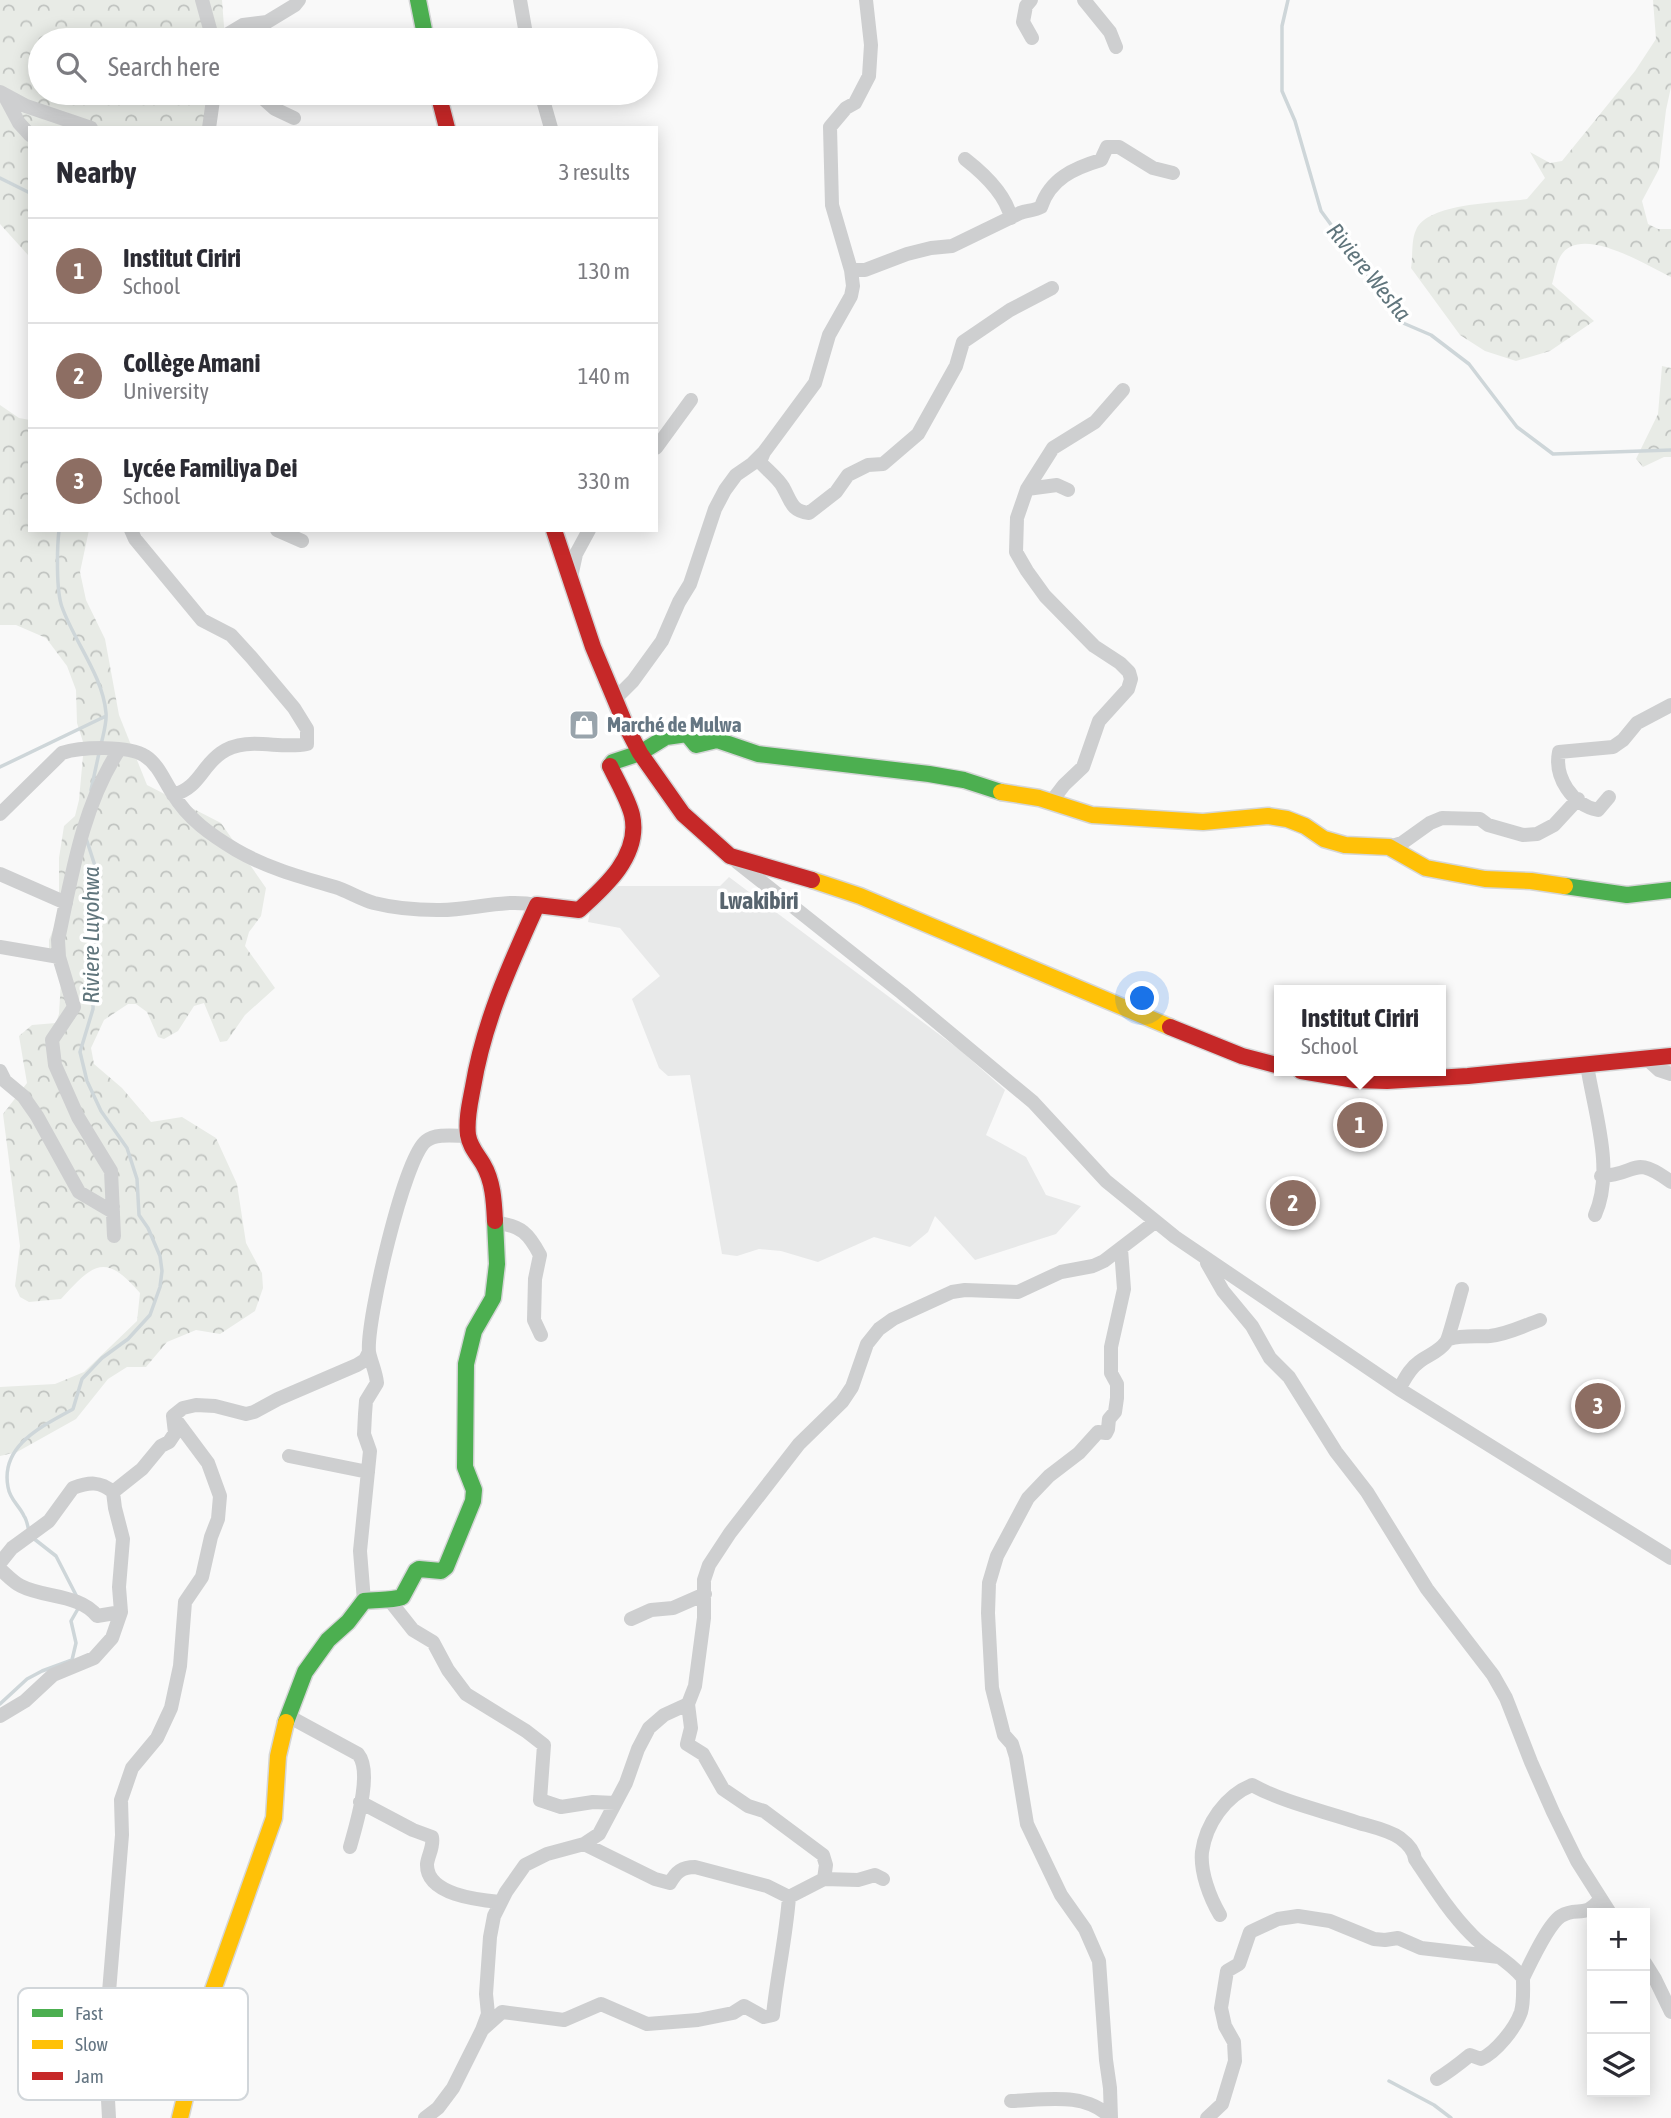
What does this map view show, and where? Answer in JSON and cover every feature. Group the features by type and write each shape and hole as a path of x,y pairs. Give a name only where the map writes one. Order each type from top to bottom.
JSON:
{"street":[{"path":"202,0 214,28"},
{"path":"237,28 267,22 299,0"},
{"path":"418,0 424,28"},
{"path":"520,0 525,28"},
{"path":"614,700 633,681 662,641 690,584 715,509 725,489 736,475 764,452 815,383 830,335 851,296 851,270 832,205 830,127 846,108 855,103 869,76 871,45 866,0"},
{"path":"1031,0 1023,22 1032,38"},
{"path":"1084,0 1110,32 1116,47"},
{"path":"2,93 26,106 85,126"},
{"path":"2,93 19,123 28,133"},
{"path":"209,126 212,105"},
{"path":"270,105 294,118"},
{"path":"441,105 446,126"},
{"path":"544,105 550,126"},
{"path":"851,270 865,270 907,254 952,246 1028,210 1035,211 1041,207 1046,192 1052,186 1071,171 1101,160 1107,147 1119,147 1153,168 1173,173"},
{"path":"965,159 993,186 1009,210 1011,218"},
{"path":"764,452 760,462 782,485 790,504 800,512 809,513 836,492 848,475 868,465 883,464 919,434 956,366 962,342 1010,310 1052,288"},
{"path":"1051,802 1063,785 1083,768 1099,721 1128,689 1131,679 1129,672 1094,646 1045,596 1027,571 1016,552 1017,518 1027,489 1053,448 1095,422 1123,390"},
{"path":"658,445 691,400"},
{"path":"1027,489 1057,485 1068,490"},
{"path":"132,532 202,620 231,635 294,708 307,729 307,744 295,746 243,743 222,752 187,791 173,795"},
{"path":"282,532 302,541"},
{"path":"555,532 593,647 614,700 640,753 683,814 730,856 1033,1102 1106,1181 1155,1222 1399,1389 1671,1558"},
{"path":"570,579 576,554 588,532"},
{"path":"1609,797 1598,810 1578,799 1562,780 1557,761 1559,752 1612,747 1623,740 1637,723 1671,705"},
{"path":"0,814 62,753 74,749 101,747 138,752 162,775 173,795 210,834 239,852 292,876 336,887 373,903 434,911 507,902 579,910 613,879 625,857 633,824 610,765 677,734 687,734 696,745 718,740 758,754 964,780 990,790 1051,802 1092,816 1203,822 1268,816 1287,819 1305,826 1324,839 1345,845 1389,846 1402,843 1430,823 1442,818 1480,818 1488,825 1523,835 1537,834 1554,825 1578,799"},
{"path":"114,1236 111,1171 78,1117 55,1065 52,1040 74,1006 59,957 58,940 83,828 106,771 119,750"},
{"path":"1389,846 1426,868 1446,873 1508,882 1531,881 1606,893 1671,890"},
{"path":"730,856 860,896 1242,1056 1274,1065"},
{"path":"0,874 66,903"},
{"path":"1646,893 1671,903"},
{"path":"214,1988 274,1818 278,1756 288,1716 305,1672 317,1654 364,1601 390,1601 402,1597 416,1571 441,1571 446,1567 473,1501 474,1490 465,1467 463,1426 466,1364 474,1331 493,1298 497,1264 494,1194 468,1136 469,1102 481,1042 504,977 537,905"},
{"path":"0,947 59,957"},
{"path":"1331,1076 1387,1081 1468,1076 1671,1056"},
{"path":"1647,1059 1659,1070 1671,1074"},
{"path":"1587,1065 1603,1148 1601,1202 1595,1215"},
{"path":"0,1071 5,1082 23,1096 37,1116 79,1192 113,1212"},
{"path":"173,1416 183,1408 195,1405 215,1406 246,1414 254,1412 278,1398 365,1360 369,1352 376,1297 400,1194 415,1153 426,1141 438,1136 468,1136"},
{"path":"1601,1176 1615,1176 1636,1166 1656,1171 1671,1182"},
{"path":"824,1879 826,1865 823,1855 764,1811 748,1806 723,1789 703,1754 687,1744 691,1728 688,1704 695,1686 702,1638 704,1580 709,1565 799,1444 842,1402 852,1387 867,1344 879,1329 894,1319 952,1292 1018,1292 1061,1272 1093,1266 1104,1261 1155,1222"},
{"path":"496,1223 513,1224 531,1238 540,1255 535,1279 534,1320 541,1335"},
{"path":"1111,2118 1099,1961 1085,1929 1061,1895 1027,1824 1016,1757 1012,1744 1003,1735 992,1688 988,1613 989,1583 997,1556 1028,1498 1049,1476 1079,1453 1098,1432 1106,1433 1109,1419 1115,1412 1117,1384 1111,1373 1111,1346 1124,1289 1121,1248"},
{"path":"1203,1256 1223,1291 1252,1326 1270,1358 1289,1377 1336,1452 1367,1492 1427,1589 1493,1675 1506,1698 1553,1812 1606,1908"},
{"path":"1449,1339 1450,1324 1462,1289"},
{"path":"1399,1389 1410,1369 1440,1349 1449,1339 1503,1333 1540,1320"},
{"path":"364,1601 360,1551 370,1451 364,1434 366,1401 377,1383 369,1352"},
{"path":"113,1492 142,1469 161,1446 169,1442 175,1433 173,1416"},
{"path":"109,1988 122,1835 121,1800 132,1768 157,1738 171,1708 180,1666 184,1602 202,1577 219,1508 220,1496 208,1463 173,1416"},
{"path":"289,1456 368,1472"},
{"path":"0,1563 12,1548 49,1521 73,1488 94,1483 105,1485 113,1492 123,1539 119,1587 121,1612 112,1638 94,1658 53,1675 25,1701 0,1716"},
{"path":"0,1569 22,1587 80,1604 93,1610 97,1616 121,1612"},
{"path":"631,1619 651,1610 673,1608 705,1594"},
{"path":"390,1601 413,1630 438,1648 447,1670 466,1694 544,1745 540,1800 561,1807 593,1802 615,1803"},
{"path":"425,2118 438,2108 453,2088 488,2014 486,1994 490,1937 500,1902 525,1865 547,1854 584,1844 599,1834 649,1728 664,1715 688,1704"},
{"path":"288,1716 363,1759 360,1802 350,1847"},
{"path":"1220,1915 1206,1883 1202,1849 1210,1826 1226,1802 1242,1789 1252,1785 1399,1837 1414,1852 1415,1859 1448,1908 1473,1937 1515,1968 1523,1978"},
{"path":"360,1802 432,1838 427,1864 429,1875 443,1889 476,1900 500,1902"},
{"path":"584,1844 656,1879 670,1883 675,1874 686,1867 695,1867 767,1886 789,1897"},
{"path":"789,1897 824,1879 858,1880 875,1875 883,1879"},
{"path":"482,2030 502,2012 564,2020 601,2004 647,2024 698,2020 733,2013 744,2006 764,2017 773,2015 774,1991 784,1943 789,1897"},
{"path":"1437,2079 1448,2070 1458,2067 1470,2055 1481,2059 1500,2045 1521,2013 1523,1978 1537,1948 1557,1920 1568,1913 1585,1912 1593,1908 1600,1899"},
{"path":"1207,2118 1222,2104 1235,2061 1234,2042 1225,2026 1221,2008 1227,1970 1239,1964 1250,1932 1259,1927 1288,1917 1313,1917 1340,1924 1374,1939 1398,1938 1421,1948 1501,1957"},
{"path":"1649,1971 1671,2012"},
{"path":"1011,2101 1073,2099 1102,2109 1111,2118"},
{"path":"108,2100 109,2118"},
{"path":"180,2118 184,2100"}],"shaded area":[{"path":"729,877 960,1050 1005,1090 986,1135 1026,1157 1046,1195 1081,1206 1056,1234 975,1260 935,1216 928,1232 910,1247 874,1237 818,1262 781,1251 759,1249 737,1256 722,1254 690,1075 668,1076 659,1068 632,999 660,976 620,928 588,922 590,912 618,886 720,886"}],"green space":[{"path":"0,0 222,0 224,28 28,28 28,105 217,105 208,126 28,126 28,255 0,224"},
{"path":"1653,0 1671,0 1671,87 1659,169 1642,201 1648,224 1658,229 1671,229 1671,277 1614,250 1597,245 1569,247 1560,257 1552,284 1594,321 1550,351 1516,361 1485,351 1460,335 1411,268 1416,230 1423,221 1449,209 1527,199 1545,178 1530,152 1550,163 1562,161 1635,71 1656,39"},
{"path":"1662,366 1671,368 1671,457 1664,457 1643,467 1636,459 1658,414"},
{"path":"0,405 19,418 28,420 28,532 89,532 80,572 86,600 105,639 119,715 147,785 221,823 266,888 261,916 249,932 245,946 275,988 245,1015 227,1041 220,1042 204,1003 194,1006 178,1031 164,1039 158,1037 147,1012 136,1004 128,1004 104,1020 91,1048 94,1064 122,1088 151,1122 182,1117 216,1138 237,1184 246,1243 262,1273 263,1288 255,1311 220,1334 196,1330 167,1342 146,1367 127,1367 108,1379 76,1419 17,1452 0,1456 0,1387 55,1384 84,1372 137,1321 140,1293 128,1280 108,1268 91,1271 61,1299 29,1302 20,1297 15,1286 20,1246 3,1114 27,1083 19,1036 32,1025 56,1023 59,1014 61,980 49,953 49,940 59,915 59,858 64,826 75,816 79,800 84,745 77,723 76,690 67,666 46,638 16,625 0,625"}],"waterway":[{"name":"Riviere Wesha","path":"1288,0 1282,26 1282,91 1295,121 1321,211 1403,323 1431,335 1469,364 1517,427 1553,454 1671,450"},
{"name":"Riviere Luyohwa","path":"0,178 28,192"},
{"name":"Riviere Luyohwa","path":"59,532 57,569 60,600 104,699 106,721 101,745"},
{"path":"0,767 106,716"},
{"name":"Riviere Luyohwa","path":"91,790 99,753"},
{"name":"Riviere Luyohwa","path":"29,1532 25,1518 9,1492 7,1472 11,1459 17,1448 37,1430 73,1409 82,1379 102,1358 128,1339 150,1315 160,1287 162,1271 160,1256 139,1215 137,1179 127,1148 101,1111 87,1081 80,1052 93,1009 96,869 86,838"},
{"name":"Riviere Luyohwa","path":"33,1538 56,1556 77,1597"},
{"name":"Riviere Luyohwa","path":"0,1704 27,1679 72,1660 76,1643 71,1621 79,1607"},
{"path":"1389,2081 1434,2105 1451,2118"}],"traffic: fast":[{"path":"418,0 424,28"},
{"path":"610,766 613,762 640,753 666,737 687,734 696,745 717,740 758,754 929,774 964,780 1001,792"},
{"path":"1565,886 1627,895 1671,890"},
{"path":"286,1722 305,1672 328,1640 348,1622 364,1601 402,1597 416,1571 441,1571 446,1567 473,1501 474,1490 465,1467 466,1364 474,1331 493,1298 497,1264 495,1221"}],"traffic: slow":[{"path":"1001,792 1039,798 1092,815 1203,822 1268,816 1287,819 1305,826 1324,839 1345,845 1389,847 1426,868 1485,879 1565,886"},
{"path":"812,880 860,896 1170,1027"},
{"path":"214,1988 274,1818 278,1756 286,1722"},
{"path":"180,2118 184,2100"}],"traffic: jam":[{"path":"441,105 446,126"},
{"path":"555,532 593,647 626,726 640,753 683,814 730,856 812,880"},
{"path":"495,1221 489,1177 468,1135 469,1111 484,1039 499,994 537,905 579,910 610,880 626,857 633,830 632,815 610,766"},
{"path":"1170,1027 1242,1056 1274,1064"},
{"path":"1331,1076 1387,1081 1468,1076 1671,1056"}],"place":[{"name":"Marché de Mulwa","path":"584,725"},
{"name":"Institut Ciriri","path":"1360,1125"},
{"name":"Collège Amani","path":"1293,1203"},
{"name":"Lycée Familiya Dei","path":"1598,1406"}],"district":[{"name":"Lwakibiri","path":"759,901"}]}
